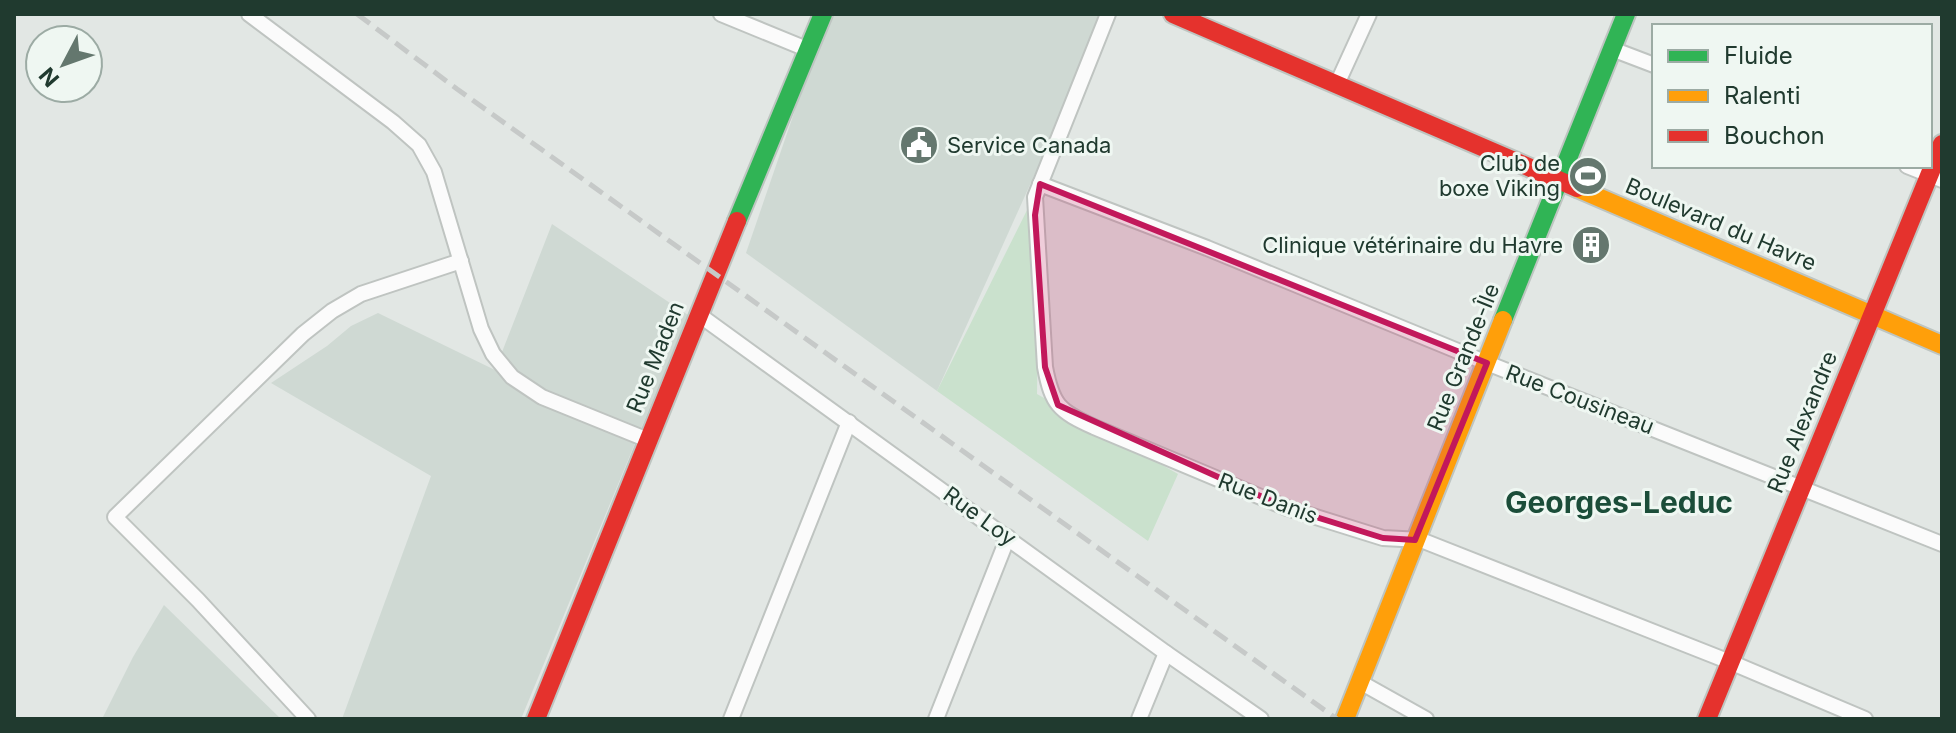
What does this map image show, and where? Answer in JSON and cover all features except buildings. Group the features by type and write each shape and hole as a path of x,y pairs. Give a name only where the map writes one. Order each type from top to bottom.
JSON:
{"street":[{"path":"249,14 419,145 434,172 481,329 493,354 512,377 542,397 648,440"},
{"path":"721,14 809,50"},
{"name":"Rue Maden","path":"536,719 698,314 823,14"},
{"name":"Rue Danis","path":"1108,14 1035,197 1045,367 1049,391 1058,405 1070,416 1094,427 1287,508 1383,538 1421,540 1865,719"},
{"name":"Boulevard du Havre","path":"1173,14 1942,345"},
{"path":"1337,84 1369,14"},
{"name":"Rue Grande-Île","path":"1345,719 1626,14"},
{"path":"1612,49 1652,64"},
{"name":"Rue Alexandre","path":"1707,719 1872,315 1936,177 1942,144"},
{"path":"1912,168 1936,177"},
{"name":"Rue Cousineau","path":"1040,184 1207,248 1942,544"},
{"path":"308,719 198,600 115,517 303,334 332,311 361,294 461,261"},
{"name":"Rue Loy","path":"698,314 1261,719"},
{"path":"731,719 849,422"},
{"path":"936,719 1008,537"},
{"path":"1139,719 1166,653"},
{"path":"1360,682 1426,719"}],"highlighted area":[{"path":"1040,184 1487,363 1415,540 1383,538 1287,508 1058,405 1045,367 1035,215"}],"shaded area":[{"path":"828,14 1107,14 937,391 746,253"},
{"path":"552,224 688,315 521,719 342,719 431,476 271,383 351,326 378,313 495,370"},
{"path":"164,605 281,719 102,719"}],"green space":[{"path":"1040,184 1037,394 1178,474 1148,541 937,391"}],"railway":[{"path":"357,14 457,89 1337,719"}],"traffic: fast":[{"path":"737,221 823,14"},
{"path":"1503,320 1626,14"}],"traffic: slow":[{"path":"1577,188 1942,345"},
{"path":"1345,719 1503,320"}],"traffic: jam":[{"path":"1173,14 1577,188"},
{"path":"1707,719 1942,144"},
{"path":"536,719 737,221"}],"place":[{"name":"Service Canada","path":"919,145"},
{"name":"Club de boxe Viking","path":"1588,176"},
{"name":"Clinique vétérinaire du Havre","path":"1591,245"}],"district":[{"name":"Georges-Leduc","path":"1619,502"}]}
